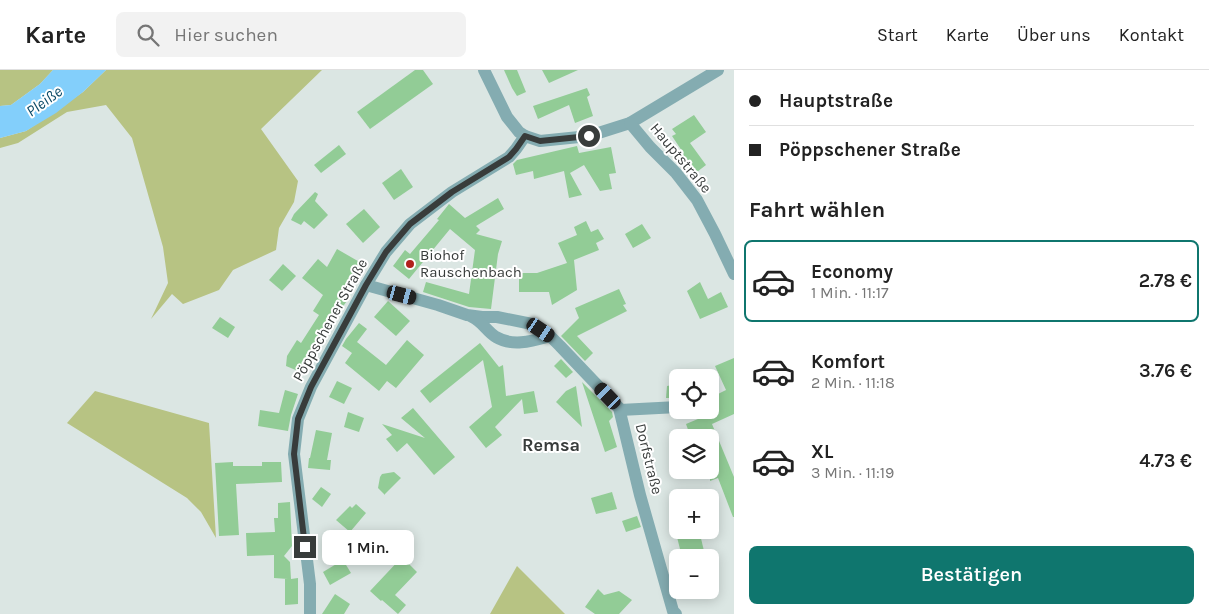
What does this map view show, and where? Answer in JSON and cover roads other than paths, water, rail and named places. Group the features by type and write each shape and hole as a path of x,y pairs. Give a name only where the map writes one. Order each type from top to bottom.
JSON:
{"street":[{"path":"484,70 507,117 519,132 525,136"},
{"path":"630,123 718,70"},
{"name":"Hauptstraße","path":"525,136 540,141 589,136 630,123 650,147 676,173 697,200 734,274"},
{"name":"Pöppschener Straße","path":"310,614 310,584 294,454 298,419 311,387 386,252 410,224 452,192 509,157 525,136"},
{"name":"Dorfstraße","path":"366,285 467,315 476,319 496,337 513,343 530,342 550,336"},
{"name":"Dorfstraße","path":"467,315 498,317 532,324 550,336 620,408 640,495 673,611 676,614"},
{"path":"620,410 669,407"}],"water":[{"name":"Pleiße","path":"53,70 106,70 83,92 56,113 26,131 0,138 0,106 11,105 40,84"}],"place":[{"name":"Biohof Rauschenbach","path":"410,264"}],"district":[{"name":"Remsa","path":"551,445"}]}
